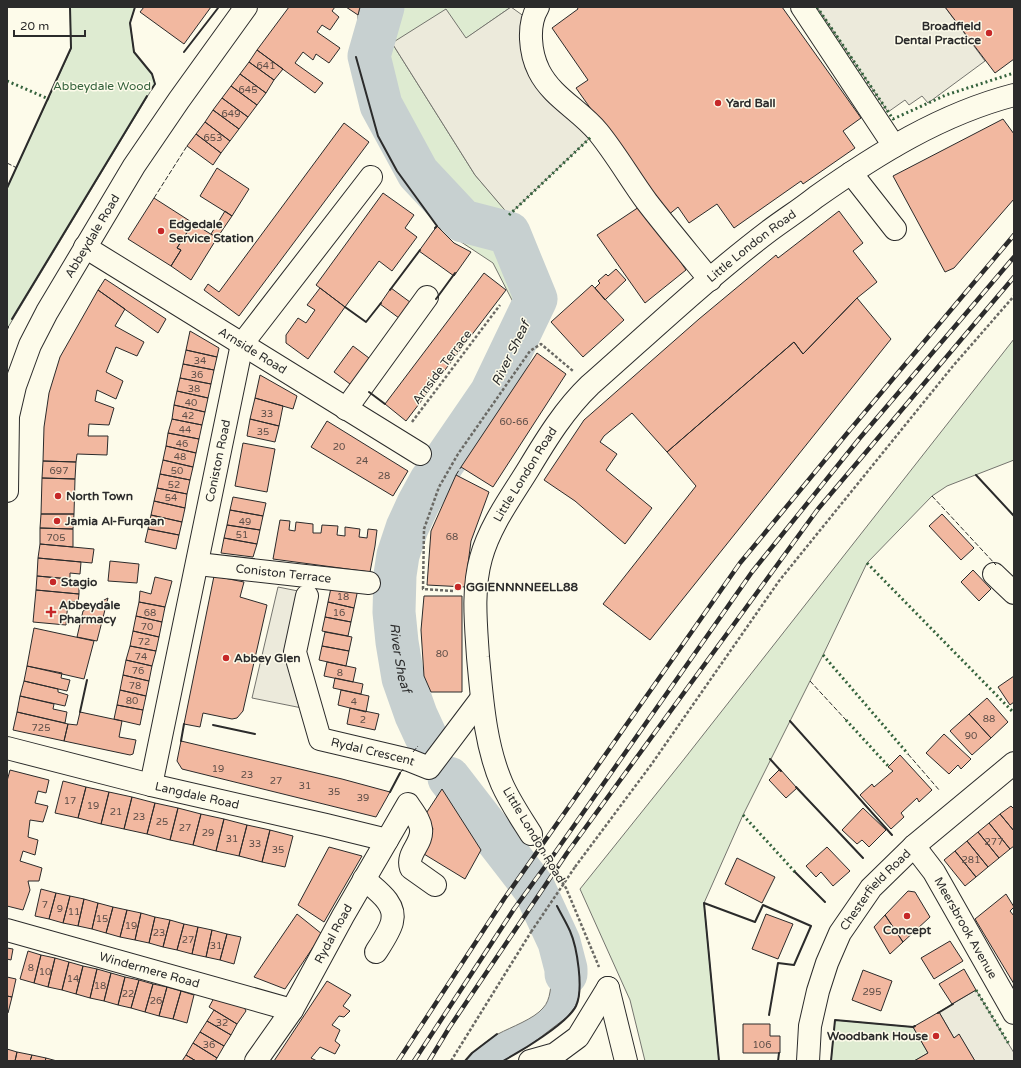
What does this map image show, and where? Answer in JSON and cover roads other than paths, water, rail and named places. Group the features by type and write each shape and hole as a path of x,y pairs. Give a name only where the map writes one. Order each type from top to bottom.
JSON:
{"main road":[{"name":"Abbeydale Road","path":"7,491 8,416 20,369 30,345 47,312 85,247 139,160 179,100 246,7"},
{"path":"538,7 532,22 531,36 533,54 539,71 555,93 597,131 647,202 710,280"},
{"path":"802,7 894,146"},
{"name":"Little London Road","path":"531,834 502,785 490,745 482,699 475,619 476,592 481,559 488,537 554,428 577,398 590,385 710,280 769,232 851,173 894,146 955,114 1014,94"},
{"path":"851,173 895,229"},
{"name":"Coniston Road","path":"152,785 242,344 371,177"},
{"name":"Arnside Road","path":"85,247 420,454"},
{"path":"346,409 427,297"},
{"name":"Coniston Terrace","path":"198,564 369,583"},
{"path":"994,574 1014,593"},
{"name":"Rydal Crescent","path":"307,596 295,652 320,739 409,760 429,768 482,699"},
{"name":"Langdale Road","path":"7,748 152,785 326,824 387,840"},
{"name":"Chesterfield Road","path":"808,1061 810,1026 818,991 827,963 840,933 871,888 914,846 1014,764"},
{"name":"Rydal Road","path":"256,1061 292,1010 364,879 408,804 420,824 422,831 419,842 410,858 411,868 435,885"},
{"name":"Meersbrook Avenue","path":"914,846 934,872 1014,1013"},
{"path":"364,879 389,902 392,912 392,922 376,952"},
{"name":"Windermere Road","path":"7,930 292,1010"},
{"path":"530,1061 555,1054 578,1037 608,988 626,1061"}],"waterway":[{"name":"River Sheaf","path":"383,7 369,56 381,105 418,173 463,221 509,233 536,299 491,393 430,482 418,504 407,528 398,555 395,575 394,612 397,642 403,678 416,715 428,741"},
{"name":"River Sheaf","path":"449,778 534,888 559,942 566,974"}],"railway":[{"path":"398,1061 504,899 740,563 1014,235"},
{"path":"414,1061 514,909 752,572 859,439 1014,257"},
{"path":"429,1061 449,1028 567,853 818,509 1014,277"}],"place":[{"name":"Broadfield Dental Practice","path":"989,33"},
{"name":"Yard Ball","path":"718,103"},
{"name":"Edgedale Service Station","path":"161,231"},
{"name":"North Town","path":"58,496"},
{"name":"Jamia Al-Furqaan","path":"57,521"},
{"name":"Stagio","path":"53,582"},
{"name":"GGIENNNNEELL88","path":"458,587"},
{"name":"Abbeydale Pharmacy","path":"51,612"},
{"name":"Abbey Glen","path":"226,658"},
{"name":"Concept","path":"907,916"},
{"name":"Woodbank House","path":"936,1036"}],"park label":[{"name":"Abbeydale Wood","path":"102,86"}]}
